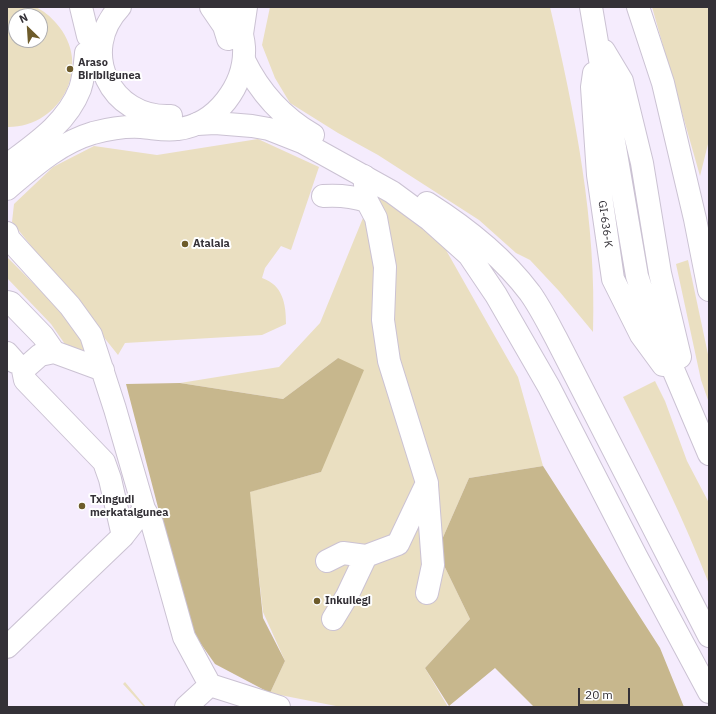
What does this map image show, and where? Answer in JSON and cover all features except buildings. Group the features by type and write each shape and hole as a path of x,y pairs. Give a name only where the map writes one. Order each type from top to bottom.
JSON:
{"main road":[{"path":"81,7 87,44 88,69 93,84 102,99 122,117 141,127"},
{"path":"9,184 44,136 67,114 80,89 87,44 93,20 101,7"},
{"path":"120,7 106,26 102,39 102,66 106,78 122,100 133,108 145,113 161,116 176,115 191,111 206,102 217,90 225,75 229,58 228,37 224,26 211,7"},
{"path":"230,7 242,34"},
{"path":"197,124 215,113 229,98 239,80 244,60 242,34 246,7"},
{"path":"577,7 598,42"},
{"name":"GI-636-K","path":"592,7 598,42 599,88 624,277 651,336 682,386 709,454"},
{"path":"638,7 663,83 695,219 709,290"},
{"name":"GI-636-K","path":"598,42 622,81 642,163 660,273 681,363 682,386"},
{"path":"244,60 256,83 268,100 292,122 422,199 453,220 514,274 526,289 556,338 709,636"},
{"path":"9,184 52,153 79,138 109,129 141,127 160,130 179,129 197,124 234,123 269,129 302,142 392,192 430,220 469,255 492,289 549,387 636,556 709,692"},
{"path":"364,176 367,201 376,218 385,267 383,320 389,361 427,483 433,565 427,592"},
{"path":"323,196 350,196 367,201"},
{"path":"7,233 9,239 70,306 91,335 103,370 144,509 152,523 184,637 210,685 278,707"},
{"path":"7,302 11,302 48,344 103,370"},
{"path":"15,362 48,344"},
{"path":"15,362 46,387"},
{"path":"15,362 23,370 25,380 104,462 126,532"},
{"path":"92,435 110,454 126,532"},
{"path":"327,561 343,553 366,556 398,544 427,483"},
{"path":"7,647 126,532 144,509"},
{"path":"333,619 347,596 366,556"},
{"path":"186,707 210,685"}],"shaded area":[{"path":"32,6 37,8 8,8 8,48 48,48 48,15 56,23 67,40 72,57 71,75 66,91 56,106 43,117 26,125 7,127 7,7"},
{"path":"270,7 550,7 576,128 588,209 593,291 593,332 559,291 530,260 516,253 479,220 378,155 338,133 290,103 275,78 262,45"},
{"path":"652,7 709,7 709,140 700,176"},
{"path":"258,139 319,167 291,250 281,246 265,268 262,278 275,285 279,290 284,303 286,324 262,335 125,343 118,355 12,222 14,204 53,167 94,146 157,155"},
{"path":"374,191 442,243 518,377 543,466 469,478 437,551 470,619 425,668 448,707 341,707 270,693 285,661 263,612 249,492 321,472 338,358 283,399 180,383 279,367 320,323"},
{"path":"7,257 73,323 88,351 85,356 69,350 51,324 7,278"},
{"path":"688,260 709,359 709,403 701,380 676,264"},
{"path":"338,358 364,370 321,472 250,492 263,618 285,661 270,693 215,664 189,627 126,384 180,383 283,399"},
{"path":"655,381 665,401 687,461 709,503 709,584 668,489 623,397"},
{"path":"543,466 660,648 684,707 534,707 495,668 449,706 425,668 470,619 437,551 469,478"},
{"path":"125,682 146,707 144,707 123,684"}],"place":[{"name":"Araso Biribilgunea","path":"70,69"},
{"name":"Atalaia","path":"185,244"},
{"name":"Txingudi merkatalgunea","path":"82,506"},
{"name":"Inkuilegi","path":"317,601"}]}
